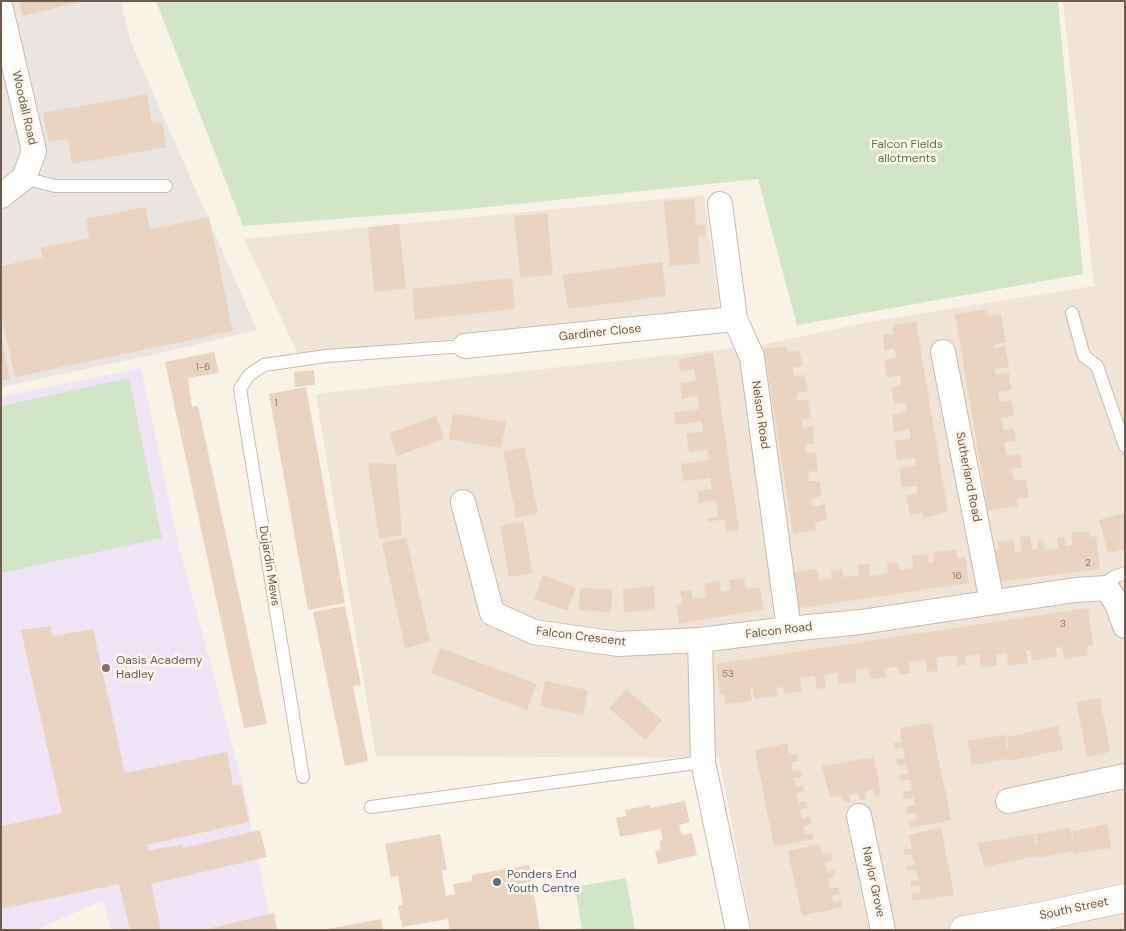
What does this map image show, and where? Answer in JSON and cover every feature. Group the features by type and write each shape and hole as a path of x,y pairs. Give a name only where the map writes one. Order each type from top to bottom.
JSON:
{"street":[{"name":"Woodall Road","path":"1,9 34,151 24,178"},
{"path":"1,196 24,178"},
{"name":"Nelson Road","path":"720,204 735,319 752,357 789,629"},
{"name":"Gardiner Close","path":"465,346 735,319"},
{"name":"Sutherland Road","path":"943,352 992,602"},
{"name":"Falcon Crescent","path":"463,502 492,613 534,632 618,644 700,640"},
{"path":"1095,589 1106,588 1117,604 1125,626"},
{"name":"Falcon Road","path":"700,640 861,622 1075,590 1095,589"},
{"path":"700,640 703,762 738,930"},
{"path":"1020,793 1125,776"},
{"name":"Naylor Grove","path":"857,829 883,930"},
{"name":"South Street","path":"964,930 1043,916 1125,898"}],"lane":[{"path":"24,178 55,186 166,186"},
{"path":"1072,313 1084,356 1097,366 1125,446"},
{"name":"Dujardin Mews","path":"303,777 240,389 249,375 264,365 326,356 465,346"},
{"path":"1095,589 1114,577 1125,573"},
{"path":"370,807 703,762"}],"shaded area":[{"path":"1,1 121,1 130,40 257,330 161,353 1,387"},
{"path":"1063,1 1125,1 1125,930 752,930 719,758 376,756 316,394 761,345 874,321 1094,286"},
{"path":"704,195 720,313 298,354 244,239"},
{"name":"Oasis Academy Hadley","path":"141,368 179,547 244,789 272,930 111,930 103,900 36,930 1,930 1,397"}],"green space":[{"name":"Falcon Fields allotments","path":"156,1 1058,1 1083,274 797,325 758,179 468,209 243,226"},
{"path":"129,378 162,538 1,573 1,406"},
{"path":"626,878 635,930 582,930 575,887"}],"building":[{"path":"19,1 80,1 80,2 23,16"},
{"path":"147,94 152,123 162,121 166,147 72,164 68,139 49,142 43,113"},
{"path":"694,199 696,225 705,224 706,236 698,237 700,263 670,266 664,201"},
{"path":"145,207 150,229 209,217 233,331 15,377 1,315 1,266 43,257 41,248 89,238 86,219"},
{"path":"547,213 553,275 520,278 514,216"},
{"path":"399,224 406,289 374,292 368,227"},
{"path":"662,262 666,296 568,309 563,275"},
{"path":"512,278 515,309 415,320 412,289"},
{"path":"987,309 988,316 1001,314 1006,342 993,345 994,348 1005,346 1009,367 995,369 996,375 1009,373 1011,390 998,392 1000,402 1011,400 1014,416 1001,418 1004,430 1014,429 1016,441 1004,443 1007,456 1020,454 1022,467 1011,469 1014,481 1026,479 1029,497 1016,499 1018,506 988,511 955,314"},
{"path":"916,321 948,512 924,518 923,513 910,515 906,495 917,494 918,486 901,487 900,468 915,466 915,458 897,460 895,440 910,439 910,429 894,432 892,415 907,411 906,403 894,404 891,388 901,385 900,375 887,378 884,360 897,357 894,348 884,350 883,335 894,334 893,325"},
{"path":"1,344 10,379 1,381"},
{"path":"787,347 788,352 799,351 803,366 793,367 794,376 804,375 808,391 797,393 796,400 808,400 811,418 801,419 803,428 813,426 814,443 805,445 805,452 816,453 818,471 808,472 809,481 820,481 821,496 811,499 813,507 825,504 827,520 815,523 816,530 793,534 764,348"},
{"path":"214,352 219,373 188,378 192,407 198,406 267,724 244,728 165,362"},
{"path":"713,353 739,530 726,532 724,519 707,522 707,519 718,517 716,500 699,503 697,491 712,489 710,478 684,481 681,464 709,460 707,450 689,452 686,434 703,431 702,421 676,425 674,413 699,409 697,396 682,399 680,383 696,381 694,369 680,371 679,359"},
{"path":"314,370 315,385 295,387 294,372"},
{"path":"306,387 345,603 308,610 269,394"},
{"path":"453,413 506,422 501,448 449,439"},
{"path":"436,416 444,439 397,456 389,433"},
{"path":"525,447 538,513 516,518 503,452"},
{"path":"368,463 396,464 402,535 379,539"},
{"path":"1125,513 1125,549 1108,553 1099,520"},
{"path":"523,521 533,573 509,577 500,526"},
{"path":"1089,531 1090,537 1096,536 1100,569 996,582 992,551 999,550 998,542 1013,540 1015,552 1021,551 1020,537 1030,536 1032,550 1038,549 1037,540 1043,540 1045,550 1059,549 1057,538 1064,537 1066,546 1073,545 1071,533"},
{"path":"406,538 430,642 405,648 382,543"},
{"path":"956,549 957,558 965,557 969,583 794,609 790,582 796,581 794,572 818,569 819,580 832,578 831,571 842,569 843,577 859,575 857,565 869,564 870,576 888,573 887,563 898,562 899,570 913,568 912,556 928,554 929,563 934,562 933,552"},
{"path":"543,575 576,588 567,611 534,599"},
{"path":"744,578 746,589 760,587 764,609 679,624 676,605 683,604 680,591 691,589 693,599 706,597 704,584 720,581 721,592 731,590 729,580"},
{"path":"654,586 655,610 624,612 623,589"},
{"path":"580,588 612,589 611,612 579,610"},
{"path":"345,606 361,685 353,686 368,761 345,766 313,612"},
{"path":"1088,608 1093,645 1087,646 1088,655 1064,659 1062,647 1056,648 1057,657 1032,661 1030,650 1026,651 1028,663 1008,666 1007,653 996,655 997,665 981,668 979,654 965,656 967,665 958,666 956,655 936,658 938,671 927,672 925,660 909,663 911,673 900,675 898,666 884,669 886,677 870,679 868,668 855,670 857,682 839,684 837,673 824,675 826,688 817,689 815,676 800,678 802,691 784,694 783,687 777,688 778,696 754,699 753,689 750,689 752,701 725,704 724,694 720,694 716,664"},
{"path":"51,626 52,636 93,629 125,773 227,752 233,786 241,785 249,822 147,845 149,851 183,844 183,848 260,830 267,857 151,884 161,930 130,930 119,884 1,909 1,826 62,813 21,630"},
{"path":"440,648 537,684 527,710 431,673"},
{"path":"545,681 588,690 583,715 540,706"},
{"path":"626,689 662,720 645,740 609,708"},
{"path":"1100,698 1110,752 1087,757 1076,702"},
{"path":"931,723 951,820 910,828 908,821 917,819 916,813 907,814 906,807 915,805 913,797 904,799 903,792 912,790 910,779 901,781 899,775 909,773 906,764 898,766 896,759 905,758 903,747 895,749 893,743 902,742 900,728"},
{"path":"1058,726 1063,750 1009,761 1008,759 972,765 967,741 1005,735 1007,748 1009,747 1007,737"},
{"path":"787,743 789,755 797,754 799,761 791,763 793,772 800,770 802,777 794,778 796,787 803,786 804,792 796,794 799,803 806,801 808,808 800,810 802,819 810,817 812,824 803,827 805,834 813,833 814,839 774,847 755,750"},
{"path":"874,757 881,796 875,797 873,790 865,792 867,799 860,800 858,793 849,795 851,802 845,803 842,796 830,798 822,766"},
{"path":"685,801 690,822 679,825 682,835 692,833 697,855 658,864 655,851 661,850 659,841 663,840 660,829 620,837 616,818 626,816 625,810 650,805 650,808"},
{"path":"1107,824 1111,848 1073,854 1073,851 1037,858 1037,856 984,867 978,843 1034,834 1036,845 1038,845 1036,834 1070,828 1073,842 1072,831"},
{"path":"941,827 954,895 913,901 911,894 921,892 919,885 911,887 910,881 919,880 916,869 908,871 906,866 915,864 912,854 905,855 903,849 912,848 909,835"},
{"name":"Ponders End Youth Centre","path":"440,834 447,870 442,871 446,896 455,894 453,884 472,881 472,875 529,865 540,930 450,930 448,919 402,927 398,906 403,905 398,876 391,878 385,844"},
{"path":"820,844 822,855 831,853 833,861 825,862 827,872 834,870 836,876 828,878 830,889 838,887 840,894 832,896 833,902 841,900 842,907 802,916 788,851"},
{"path":"274,913 277,930 207,930 207,929"},
{"path":"381,919 383,930 327,930 327,929"}],"place":[{"name":"Oasis Academy Hadley","path":"106,668"},
{"name":"Ponders End Youth Centre","path":"497,882"}]}
